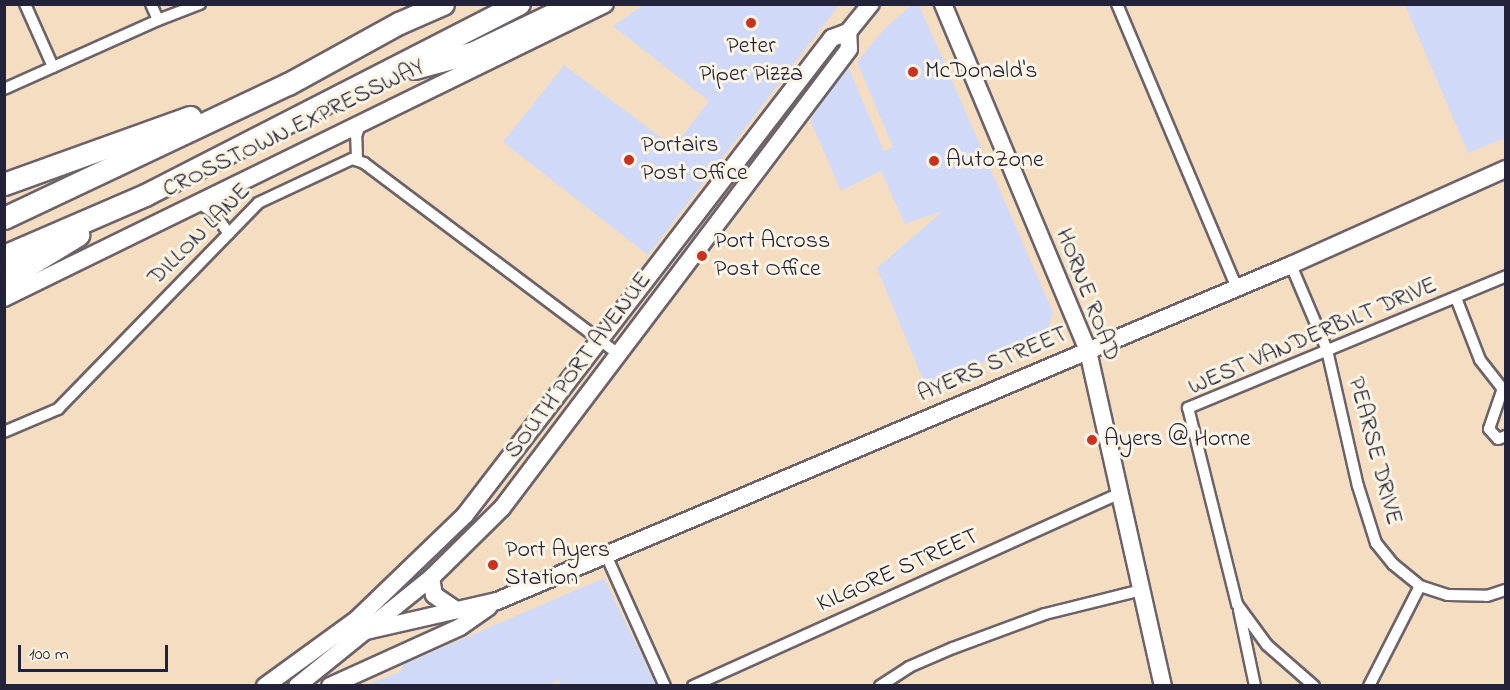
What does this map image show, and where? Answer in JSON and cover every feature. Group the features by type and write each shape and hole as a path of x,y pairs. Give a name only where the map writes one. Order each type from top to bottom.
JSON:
{"highway":[{"name":"CROSSTOWN EXPRESSWAY","path":"4,218 288,84 399,23 443,4"},
{"name":"CROSSTOWN EXPRESSWAY","path":"4,256 145,195 519,4"},
{"path":"368,82 474,52 574,4"},
{"path":"4,184 288,84"},
{"path":"4,280 145,195"}],"main road":[{"name":"CROSSTOWN EXPRESSWAY","path":"4,298 605,4"},
{"name":"SOUTH PORT AVENUE","path":"297,686 361,626 465,515 832,38 848,32 871,4"},
{"name":"HORNE ROAD","path":"943,4 1088,351 1163,686"},
{"name":"SOUTH PORT AVENUE","path":"361,626 431,578 502,508 849,49 848,32"},
{"name":"AYERS STREET","path":"265,686 361,626 497,601 1236,286 1291,265 1506,169"},
{"path":"431,578 434,595 456,610"},
{"name":"AYERS STREET","path":"330,686 349,682 460,627 497,601"}],"street":[{"path":"25,4 53,67"},
{"path":"151,4 158,20"},
{"path":"4,89 158,20 200,4"},
{"path":"1117,4 1236,286"},
{"path":"360,125 356,136 357,159 618,354"},
{"name":"DILLON LANE","path":"4,432 58,410 267,197 357,159"},
{"path":"199,203 215,214 229,234"},
{"name":"PEARSE DRIVE","path":"1291,265 1327,351 1370,527 1393,564 1420,586 1448,595 1487,596 1506,590"},
{"name":"WEST VANDERBILT DRIVE","path":"1314,686 1267,645 1237,603 1188,408 1506,276"},
{"path":"1456,298 1480,360 1504,392 1489,429 1498,439 1506,436"},
{"name":"KILGORE STREET","path":"693,686 1119,494"},
{"path":"606,555 665,686"},
{"path":"1369,686 1420,586"},
{"path":"880,686 909,667 1035,617 1141,590"},
{"path":"1237,603 1255,686"}],"shaded area":[{"path":"643,5 839,5 648,255 503,142 564,65 674,147 709,101 613,26"},
{"path":"912,5 919,5 1053,312 1045,337 926,387 877,268 943,211 905,224 881,171 841,191 810,120 847,64 884,151 893,147 857,62 884,29"},
{"path":"1405,5 1505,5 1505,138 1468,153"},
{"path":"604,578 656,685 561,685 559,680 546,686 366,685 402,671 402,665"}],"place":[{"name":"Peter Piper Pizza","path":"751,23"},
{"name":"McDonald's","path":"913,72"},
{"name":"Portairs Post Office","path":"629,160"},
{"name":"AutoZone","path":"934,161"},
{"name":"Port Across Post Office","path":"702,256"},
{"name":"Ayers @ Horne","path":"1092,440"},
{"name":"Port Ayers Station","path":"493,565"}]}
